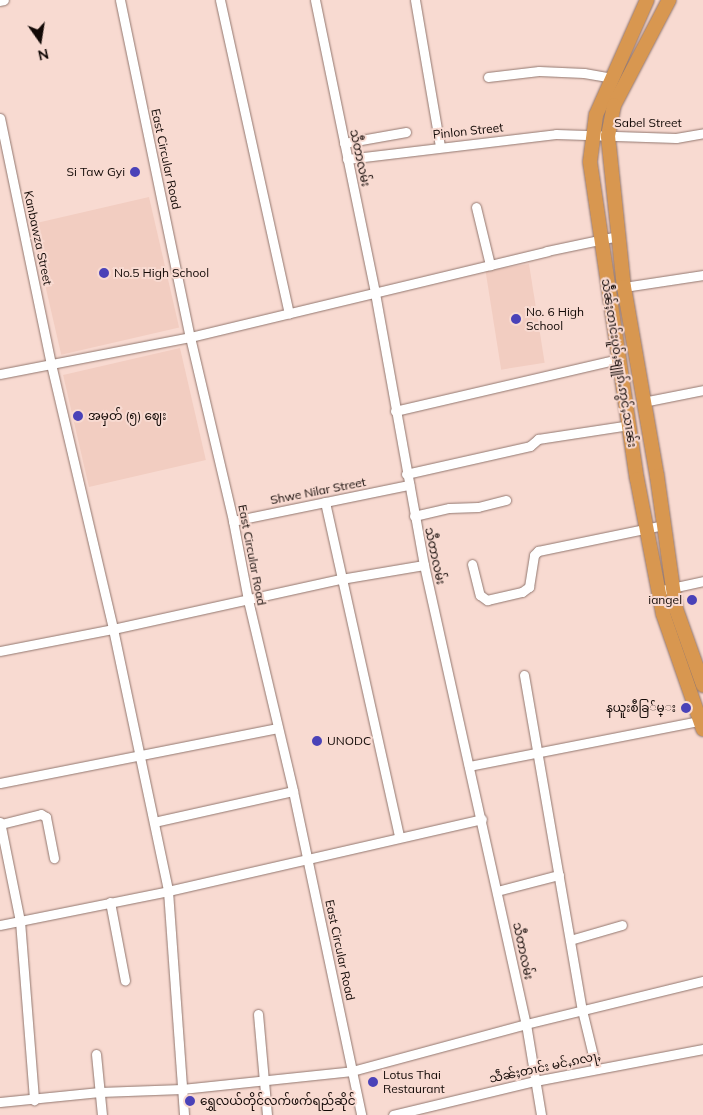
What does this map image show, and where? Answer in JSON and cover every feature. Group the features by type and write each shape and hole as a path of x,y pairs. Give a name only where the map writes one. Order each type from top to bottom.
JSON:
{"highway":[{"name":"သဵႅၼ်ႈတၢင်းပူဝ်ႇၶျူၵ်ႉဢွင်ႇသၢၼ်း","path":"647,0 628,47 611,78 596,115 590,162 629,425 658,590 665,622 702,723"},
{"name":"သဵႅၼ်ႈတၢင်းပူဝ်ႇၶျူၵ်ႉဢွင်ႇသၢၼ်း","path":"669,0 614,105 608,136 624,287 664,525 676,609 703,685"}],"street":[{"path":"0,1 4,0"},
{"name":"East Circular Road","path":"120,0 190,337 233,520 248,600 294,791 361,1115"},
{"path":"220,0 289,313"},
{"name":"သီတာလမ်း","path":"315,0 375,293 414,516 526,1024 541,1115"},
{"path":"415,0 440,146"},
{"path":"488,77 539,70 584,73 611,78"},
{"name":"Kanbawza Street","path":"0,118 51,364 113,629 168,890 184,1115"},
{"path":"344,143 406,132"},
{"name":"Pinlon Street","path":"347,159 440,146 556,134 593,133"},
{"name":"Sabel Street","path":"593,133 608,136 676,138 703,133"},
{"path":"476,207 490,265"},
{"path":"0,374 190,337 600,238 618,236"},
{"path":"624,287 703,275"},
{"path":"396,411 619,359"},
{"path":"643,402 703,390"},
{"path":"406,474 530,446 538,439 629,425"},
{"name":"Shwe Nilar Street","path":"233,520 408,485"},
{"path":"414,516 449,508 478,507 506,500"},
{"path":"325,502 399,837"},
{"path":"472,564 480,595 486,600 522,592 529,587 534,556 538,551 664,525"},
{"path":"0,651 113,629 341,579 424,565"},
{"path":"658,590 674,589 703,581"},
{"path":"524,675 582,1010 596,1068"},
{"path":"469,766 702,723"},
{"path":"0,783 140,757 278,728"},
{"path":"154,822 294,791"},
{"path":"34,1100 20,921 0,823 41,814 46,817 54,858"},
{"path":"0,925 168,890 482,819"},
{"path":"497,891 559,876"},
{"path":"110,902 125,981"},
{"path":"570,940 622,925"},
{"path":"0,1102 100,1092 182,1089 352,1071 526,1024 703,982"},
{"path":"258,1014 263,1081 268,1115"},
{"name":"သဵၼ်ႈတၢင်း မင်ႇၵလႃႇ","path":"393,1115 596,1068 703,1049"},
{"path":"96,1054 102,1115"}],"shaded area":[{"name":"No.5 High School","path":"149,197 179,328 61,355 31,224"},
{"name":"No. 6 High School","path":"529,264 545,363 501,370 486,271"},
{"path":"180,348 206,460 89,487 63,375"}],"place":[{"name":"Si Taw Gyi","path":"135,172"},
{"name":"No.5 High School","path":"104,273"},
{"name":"No. 6 High School","path":"516,319"},
{"name":"အမှတ် (၅) ဈေး","path":"78,416"},
{"name":"iangel","path":"692,600"},
{"name":"နယူးစီခြ်မ္း","path":"686,708"},
{"name":"UNODC","path":"317,741"},
{"name":"Lotus Thai Restaurant","path":"373,1082"},
{"name":"ရွှေလယ်တိုင်လက်ဖက်ရည်ဆိုင်","path":"190,1101"}]}
